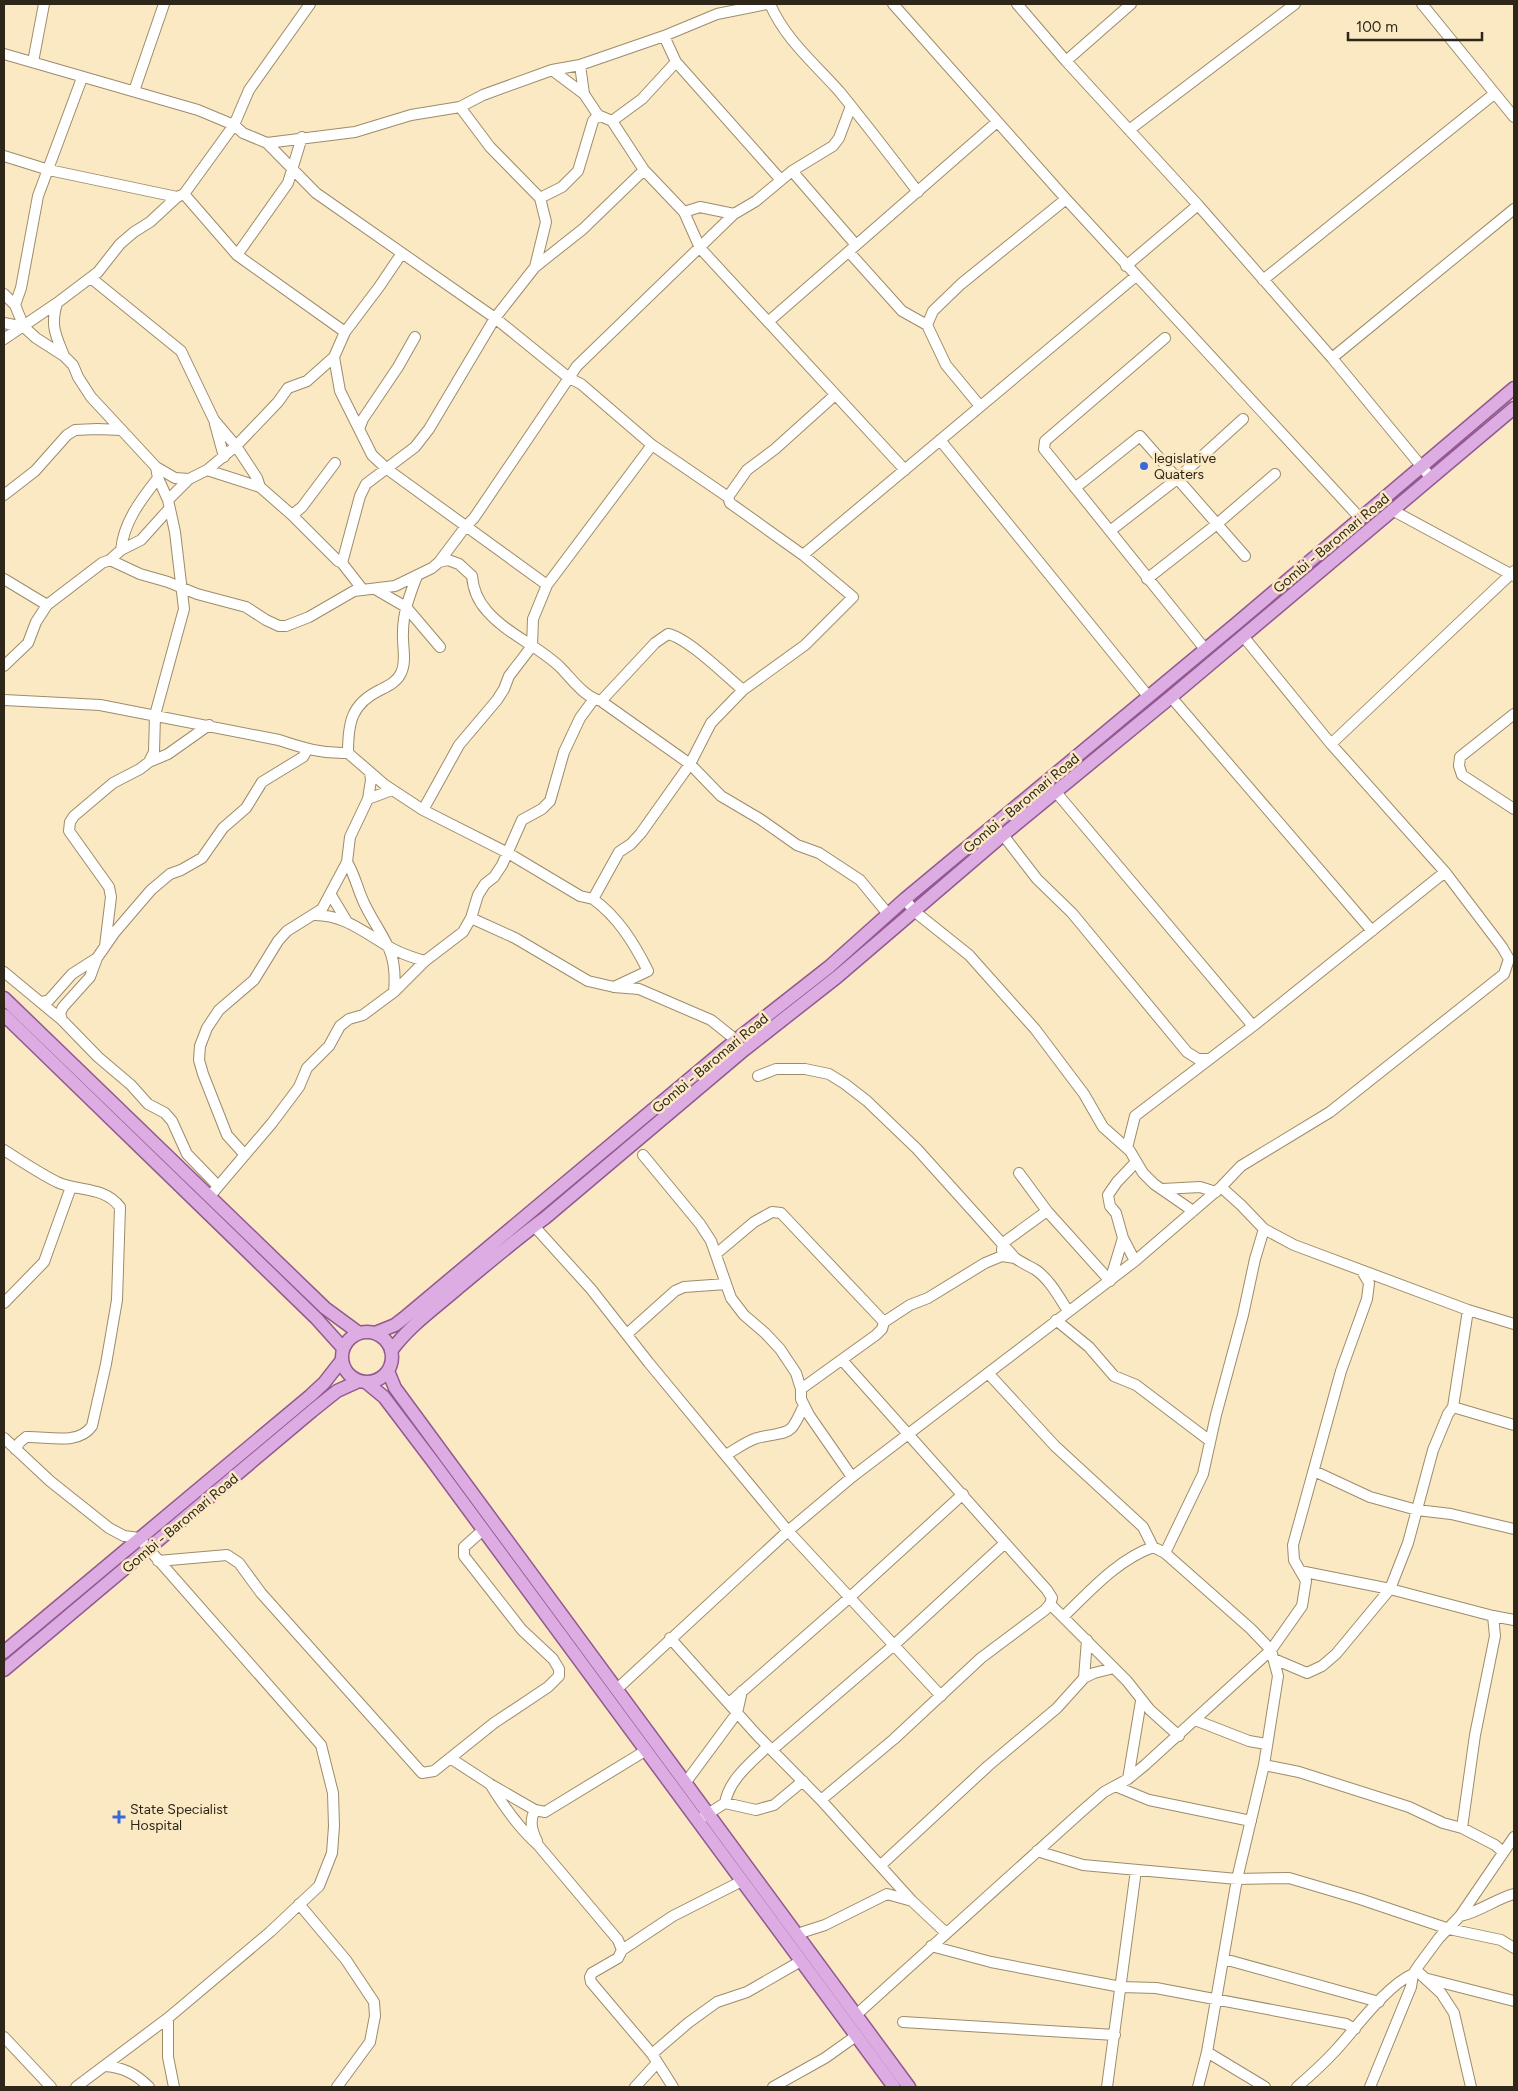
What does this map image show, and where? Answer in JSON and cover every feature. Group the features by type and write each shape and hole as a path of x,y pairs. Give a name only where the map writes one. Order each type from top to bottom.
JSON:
{"main road":[{"name":"Gombi - Baromari Road","path":"529,1221 736,1040 829,967 905,899 1205,650 1514,388"},
{"name":"Gombi - Baromari Road","path":"529,1221 837,977 1055,791 1171,697 1514,408"},
{"path":"1288,580 1296,592"},
{"path":"4,998 325,1308 359,1333"},
{"path":"4,1015 316,1318 342,1354 346,1372 384,1397 894,2087"},
{"path":"342,1354 347,1341 359,1333 375,1333 395,1325 529,1221"},
{"path":"391,1351 402,1336 529,1221"},
{"path":"363,1382 375,1381 388,1371 392,1358 388,1344 375,1333"},
{"name":"Gombi - Baromari Road","path":"4,1652 310,1396 324,1383 342,1354"},
{"path":"388,1371 395,1388 909,2087"},
{"name":"Gombi - Baromari Road","path":"4,1670 326,1399 337,1391 363,1382"}],"street":[{"path":"33,62 44,4"},
{"path":"134,91 164,4"},
{"path":"4,339 24,327 91,278 120,244 150,222 180,196 234,125 249,90 310,4"},
{"path":"268,143 356,132 411,115 460,107 483,94 552,70 580,65 664,36 717,14 768,4 803,54 851,106 918,192"},
{"path":"893,4 1066,200 1360,518"},
{"path":"1017,4 1066,61 1198,205 1332,358 1431,478"},
{"path":"1066,61 1131,4"},
{"path":"1129,130 1295,4"},
{"path":"1422,4 1514,117"},
{"path":"664,36 676,62 780,180"},
{"path":"4,54 198,110 234,125 243,134 268,143 316,193 495,318 569,378 580,384 652,445 728,497 730,503 804,554 853,598 805,645 743,690 711,723 690,764 641,833 631,844 619,852 593,899"},
{"path":"612,121 642,99 676,62"},
{"path":"580,65 584,94"},
{"path":"552,70 584,94 598,115 612,121 644,170 684,212 700,248 905,470"},
{"path":"15,306 21,288 38,196 82,78"},
{"path":"1263,280 1494,94"},
{"path":"439,562 474,518 577,366 734,214 756,201 792,171 833,146 851,106"},
{"path":"460,107 490,147 540,198 546,222 535,267"},
{"path":"540,198 562,187 578,171 593,122 598,115"},
{"path":"768,322 997,122"},
{"path":"237,256 288,183 302,138"},
{"path":"4,156 48,170 180,196 237,256 345,332"},
{"path":"342,563 360,496 366,484 415,447 429,428 495,318 535,267 583,229 644,170"},
{"path":"792,171 902,311 927,325 946,365 980,406"},
{"path":"927,325 933,311 961,284 1066,200"},
{"path":"1126,266 1198,205"},
{"path":"684,212 700,207 734,214"},
{"path":"1332,358 1514,209"},
{"path":"4,666 28,643 36,622 47,605 102,563 110,560 121,550 141,540 189,479 207,470 236,446 278,402 288,388 307,381 334,357 345,332 402,254"},
{"path":"804,554 1136,276"},
{"path":"91,278 181,351 214,420 224,457"},
{"path":"4,294 15,306 24,327 36,338 64,356 73,365 78,377 91,397 156,467 175,478 189,479"},
{"path":"57,303 53,322 54,333 64,356"},
{"path":"4,323 24,327"},
{"path":"359,429 363,419 415,338"},
{"path":"1165,338 1045,441 1044,449 1205,650"},
{"path":"334,357 340,391 372,455 387,469 547,585"},
{"path":"728,497 747,470 776,449 835,395"},
{"path":"1110,531 1177,479 1243,419"},
{"path":"214,420 236,446 258,478 260,487"},
{"path":"4,495 35,471 67,436 75,430 122,430"},
{"path":"1076,488 1140,436 1245,556"},
{"path":"940,440 1148,696"},
{"path":"423,810 458,745 497,700 509,676 532,646 533,619 547,585 652,445"},
{"path":"292,515 302,507 335,463"},
{"path":"149,762 154,752 155,716 184,608 184,597 180,587 176,532 156,467"},
{"path":"207,470 260,487 342,563 363,590"},
{"path":"1147,579 1275,474"},
{"path":"121,550 126,524 141,499 158,478"},
{"path":"1331,744 1513,574 1392,510"},
{"path":"110,560 140,574 197,594 246,607 278,626 286,626 309,617 354,591 395,586 417,576 439,562 448,560 459,564 472,576 473,588 487,611 548,657 598,700 690,764 721,796 760,819 797,845 819,854 860,880 888,914"},
{"path":"348,753 348,731 352,717 359,704 369,695 390,685 400,676 404,666 403,632 406,607 417,576"},
{"path":"4,579 47,605"},
{"path":"375,589 406,607 440,647"},
{"path":"210,1196 272,1123 299,1087 307,1068 329,1046 340,1026 349,1019 363,1015 394,992 425,961 463,932 471,918 478,895 485,884 494,877 508,853 522,820 542,809 550,801 564,752 580,718 654,643 668,634 675,635 743,690"},
{"path":"617,1689 788,1531 852,1477 1056,1320 1110,1281 1193,1211 1241,1166 1337,1106 1504,974 1512,956 1502,947 1445,872 1331,744 1243,636"},
{"path":"1171,697 1372,931"},
{"path":"4,700 100,704 279,740 307,750 328,754 348,753 392,790 423,810 508,853 580,896 593,899 605,908 621,926 648,970 614,987"},
{"path":"1514,714 1460,757 1459,766 1462,775 1514,809"},
{"path":"105,947 111,897 109,887 69,831 70,822 74,816 113,783 140,769 149,762 168,754 209,725"},
{"path":"62,1020 60,1013 63,1007 90,977 97,958 151,890 170,874 192,865 202,858 213,845 223,828 246,808 262,782 303,757 307,750"},
{"path":"245,1155 227,1135 203,1074 199,1060 200,1046 207,1028 219,1010 254,980 278,941 287,931 322,909 331,895 347,862 350,837 368,799 371,780 370,772"},
{"path":"368,799 392,790"},
{"path":"1055,791 1253,1026"},
{"path":"1003,835 1037,879 1072,913 1187,1052 1198,1059 1210,1059"},
{"path":"347,862 353,872 365,905 389,946 395,963 394,992"},
{"path":"1127,1148 1135,1116 1253,1026 1445,872"},
{"path":"331,895 346,920"},
{"path":"905,899 914,911 969,955 1035,1029 1084,1094 1103,1127 1127,1148 1154,1184 1193,1211"},
{"path":"313,915 328,915 346,920 409,957 425,961"},
{"path":"471,918 515,938 588,981 614,987 639,989 711,1020 736,1040"},
{"path":"42,1002 49,1000 72,974 97,958"},
{"path":"4,972 62,1020 98,1056 131,1085 148,1104 165,1113 172,1121 187,1154 218,1186"},
{"path":"758,1076 776,1069 805,1069 829,1074 845,1084 867,1101 917,1149 1015,1258"},
{"path":"4,1150 56,1181 71,1187 99,1192 115,1200 120,1208 116,1265 119,1285 106,1364 92,1426 87,1432 76,1438 26,1438 15,1449"},
{"path":"642,1154 700,1224 711,1241 731,1298 744,1315 766,1333 796,1372 802,1400 809,1415 852,1477"},
{"path":"1135,1261 1123,1238 1108,1196 1116,1182 1136,1162"},
{"path":"1019,1173 1047,1211 1110,1281"},
{"path":"4,1303 44,1262 71,1187"},
{"path":"1163,1189 1200,1187 1218,1189 1242,1205 1264,1229 1294,1245 1468,1310 1514,1324"},
{"path":"1002,1256 1003,1243 1047,1211"},
{"path":"716,1254 754,1222 772,1212 781,1213 884,1322"},
{"path":"529,1221 590,1289 788,1531 941,1696"},
{"path":"1165,1552 1203,1474 1264,1229"},
{"path":"1110,1281 1123,1238"},
{"path":"801,1389 876,1336 882,1329 884,1322 910,1305 928,1298 968,1271 1002,1256 1015,1258 1035,1269 1056,1291 1068,1311"},
{"path":"856,2015 945,1932 1104,1792 1128,1779 1273,1654 1302,1606 1306,1581 1294,1560 1293,1545 1341,1371 1366,1299 1369,1283 1362,1270"},
{"path":"627,1334 676,1291 684,1288 726,1284"},
{"path":"988,1373 1055,1446 1143,1527 1153,1547 1165,1552 1251,1629 1273,1654 1306,1673 1322,1666 1336,1654 1390,1589 1408,1543 1433,1450 1448,1414 1453,1407 1468,1310"},
{"path":"1056,1320 1089,1347 1114,1376 1136,1385 1210,1441"},
{"path":"821,1800 941,1696 981,1658 1032,1620 1050,1604 1052,1598 963,1494 842,1360"},
{"path":"726,1454 756,1438 784,1434 795,1425 804,1405"},
{"path":"1453,1407 1514,1425"},
{"path":"4,1438 50,1481 109,1528 124,1536 139,1538 321,1746 333,1793 334,1826 332,1853 319,1886 270,1932 168,2018 76,2087"},
{"path":"1314,1471 1370,1497 1417,1510 1451,1514 1514,1529"},
{"path":"729,1703 849,1598 963,1494"},
{"path":"158,1561 227,1554 239,1563 260,1593 318,1655 422,1773 434,1771 494,1723 548,1687 559,1676 559,1669 553,1659 522,1630 464,1556 464,1548 483,1530"},
{"path":"698,1821 725,1803 727,1792 732,1783 770,1748 894,1645 1005,1543"},
{"path":"1063,1617 1107,1574 1141,1551 1153,1547"},
{"path":"1300,1571 1390,1589 1514,1620"},
{"path":"1050,1604 1114,1668 1141,1701 1179,1736"},
{"path":"1462,1828 1475,1735 1495,1636 1492,1616"},
{"path":"670,1638 737,1713 881,1865 912,1901 945,1932"},
{"path":"1084,1678 1086,1640"},
{"path":"1198,2087 1207,2052 1237,1879 1264,1765 1278,1676 1273,1654"},
{"path":"881,1865 988,1766 1057,1708 1084,1678 1094,1673 1114,1668"},
{"path":"686,1782 737,1713 742,1691"},
{"path":"1128,1779 1141,1701"},
{"path":"1195,1720 1250,1741 1266,1744"},
{"path":"450,1758 535,1810 545,1812 645,1751"},
{"path":"1264,1765 1299,1772 1409,1807 1443,1823 1462,1828 1495,1845 1503,1852"},
{"path":"725,1803 756,1810 774,1805 802,1781"},
{"path":"490,1784 508,1813 610,1929 622,1950"},
{"path":"1115,1786 1149,1800 1250,1821"},
{"path":"535,1810 532,1815 531,1825 538,1845"},
{"path":"1297,2087 1335,2051 1379,2002 1401,1981 1414,1972 1439,1938 1460,1916 1514,1837"},
{"path":"1037,1851 1084,1865 1237,1879 1289,1878 1360,1899 1448,1929 1501,1940 1514,1948"},
{"path":"1119,2087 1107,2086 1136,1870"},
{"path":"887,1894 892,1877"},
{"path":"673,2087 655,2059 591,1982 590,1977 592,1973 618,1958 622,1950 673,1916 742,1881"},
{"path":"797,1934 825,1925 887,1894 912,1901"},
{"path":"1460,1916 1475,1913 1497,1899 1514,1894"},
{"path":"299,1904 346,1960 374,2002 375,2016 370,2042 337,2087"},
{"path":"931,1946 991,1962 1120,1987 1156,1988 1215,1998 1346,2024 1355,2029"},
{"path":"1224,1959 1379,2002"},
{"path":"635,2087 655,2059 688,2022 717,2002 747,1992 801,1962"},
{"path":"1414,1972 1427,1979 1514,2001"},
{"path":"1370,2087 1411,1987 1414,1972"},
{"path":"1427,1979 1441,1993 1454,2013 1471,2087"},
{"path":"168,2018 168,2057 174,2087"},
{"path":"903,2022 1115,2035"},
{"path":"773,2087 825,2058 856,2036"},
{"path":"4,2037 52,2087"},
{"path":"1207,2052 1265,2087"},
{"path":"104,2066 116,2066 129,2072 149,2087"}],"place":[{"name":"legislative Quaters","path":"1144,466"},
{"name":"State Specialist Hospital","path":"119,1817"}]}
